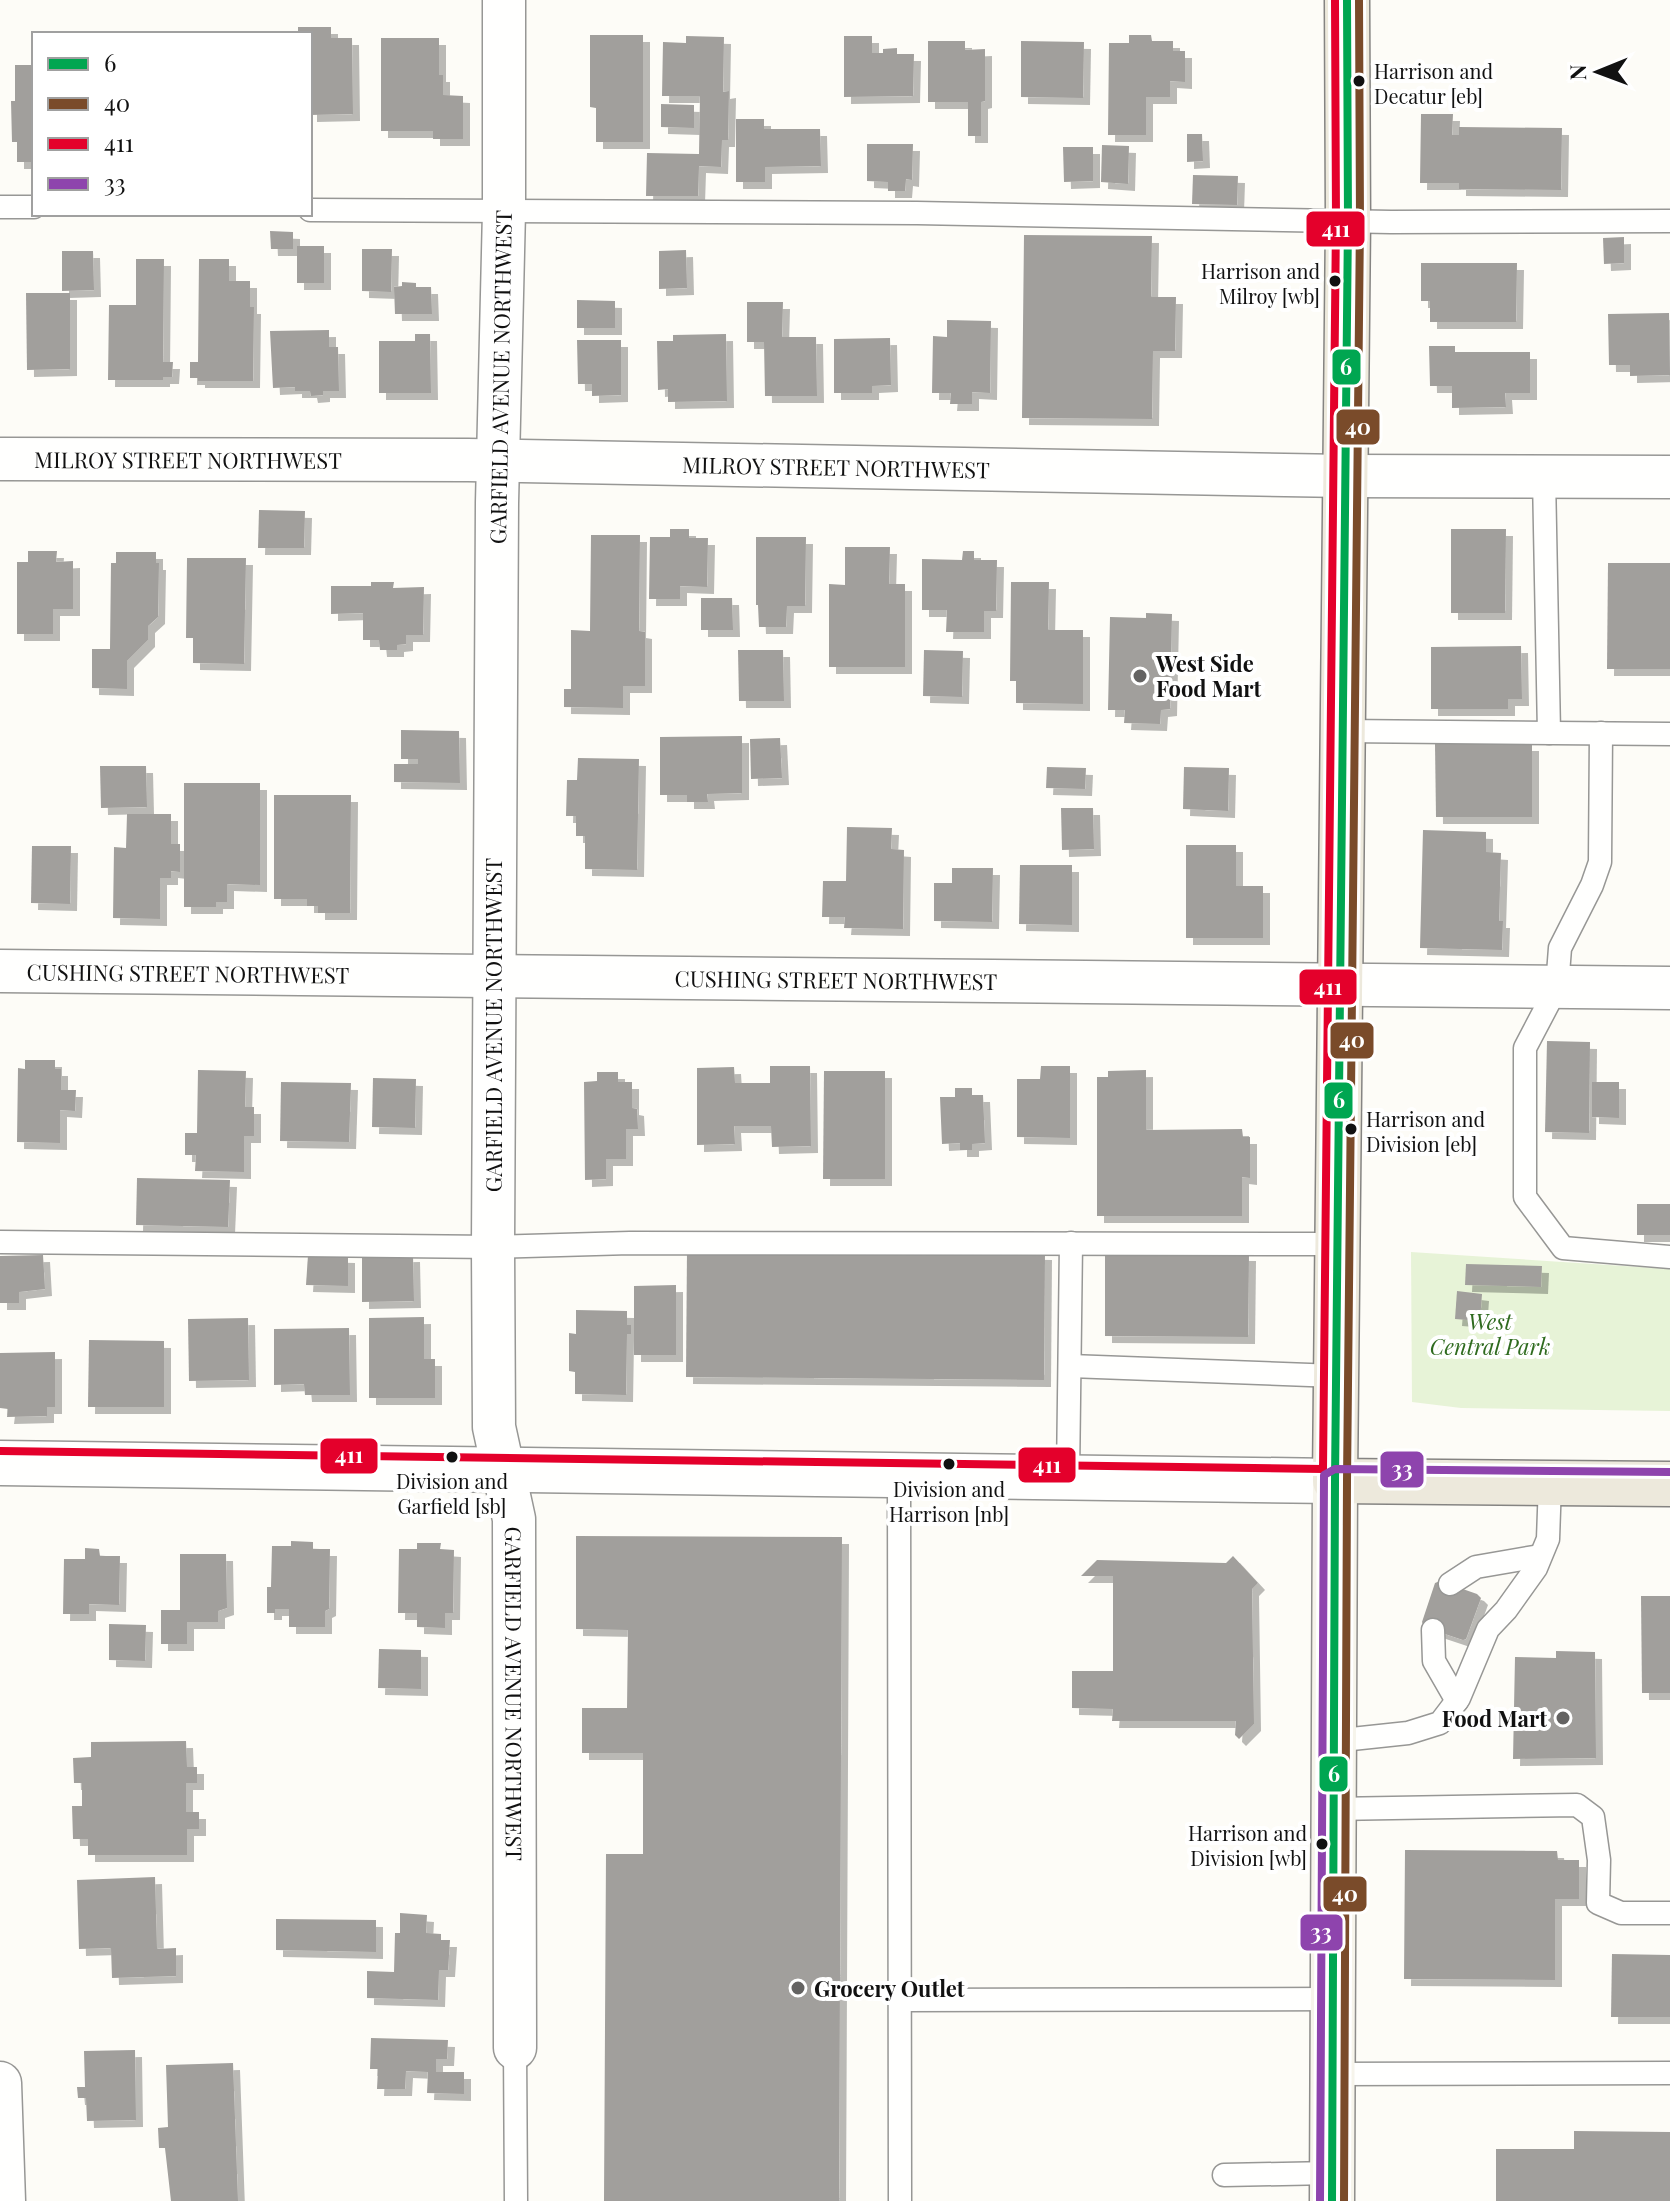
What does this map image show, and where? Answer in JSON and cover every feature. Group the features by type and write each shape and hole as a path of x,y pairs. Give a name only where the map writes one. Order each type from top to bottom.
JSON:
{"main road":[{"path":"1332,2187 1335,1481 1348,221 1347,0"},
{"path":"1335,1481 1670,1484"}],"street":[{"name":"GARFIELD AVENUE NORTHWEST","path":"504,0 504,211 497,460 492,974 493,1247 494,1427 514,1519 515,2048"},
{"name":"MILROY STREET NORTHWEST","path":"0,459 497,460 1345,476 1670,477"},
{"name":"CUSHING STREET NORTHWEST","path":"0,971 1670,988"},
{"path":"0,1463 1335,1481"},
{"path":"0,2083 4,2201"}],"lane":[{"path":"0,207 32,207"},
{"path":"312,210 917,213 1348,221 1670,221"},
{"path":"1544,477 1549,733"},
{"path":"1343,731 1670,734"},
{"path":"1601,733 1600,862 1592,885 1560,948 1557,987 1525,1048 1525,1197 1563,1248 1670,1257"},
{"path":"0,1242 493,1247 630,1243 1339,1244"},
{"path":"1068,1476 1071,1243"},
{"path":"1070,1366 1336,1376"},
{"path":"899,1474 900,2201"},
{"path":"1333,1741 1408,1733 1440,1723 1457,1701 1488,1629 1536,1568 1548,1539 1550,1483"},
{"path":"1450,1584 1476,1567 1540,1556"},
{"path":"1433,1630 1434,1661 1457,1701"},
{"path":"1333,1809 1577,1805 1593,1817 1599,1860 1598,1903 1621,1913 1670,1913"},
{"path":"900,2000 1333,1999"},
{"path":"515,2048 516,2201"},
{"path":"1332,2074 1670,2073"},
{"path":"1224,2175 1332,2187"}],"green space":[{"name":"West Central Park","path":"1411,1252 1670,1269 1670,1411 1461,1408 1412,1402"}],"building":[{"path":"298,27 331,27 331,38 352,38 353,114 312,115 312,32 298,32"},
{"path":"590,35 643,35 643,142 596,142 596,108 590,107"},
{"path":"1129,35 1151,35 1152,41 1173,41 1173,51 1185,51 1185,82 1170,81 1170,97 1146,97 1146,135 1108,135 1109,43 1129,43"},
{"path":"686,36 724,37 723,92 729,91 728,140 722,140 721,167 699,166 698,196 646,196 647,153 699,154 700,96 662,96 663,42 686,43"},
{"path":"844,36 872,36 872,53 897,48 897,54 914,54 913,96 844,97"},
{"path":"381,38 439,38 439,75 443,75 443,95 463,96 463,139 433,139 433,131 381,131"},
{"path":"928,41 965,41 965,50 985,49 981,136 968,136 968,102 928,102"},
{"path":"1021,41 1084,42 1083,98 1021,97"},
{"path":"15,65 32,65 32,162 17,162 17,142 12,142 11,101 15,101"},
{"path":"661,104 694,105 694,128 661,127"},
{"path":"1421,114 1453,114 1452,135 1459,135 1459,127 1562,128 1561,190 1459,189 1459,183 1420,183"},
{"path":"736,119 764,119 764,129 820,129 821,166 765,167 765,182 736,182"},
{"path":"1187,134 1202,134 1203,161 1187,162"},
{"path":"867,144 913,144 912,180 906,179 905,191 888,191 888,182 867,181"},
{"path":"1102,145 1129,146 1128,184 1101,182"},
{"path":"1063,147 1093,147 1093,181 1064,182"},
{"path":"1193,175 1238,176 1237,205 1192,204"},
{"path":"270,231 293,232 293,249 271,249"},
{"path":"1024,235 1152,236 1151,297 1176,297 1175,351 1153,351 1152,419 1022,418"},
{"path":"1624,237 1624,263 1604,264 1603,238"},
{"path":"297,246 324,246 324,283 297,283"},
{"path":"362,249 392,249 391,292 362,291"},
{"path":"686,250 687,288 659,289 659,251"},
{"path":"62,251 93,251 94,290 62,291"},
{"path":"136,259 164,259 163,362 173,362 172,377 163,377 163,380 108,380 109,305 136,305"},
{"path":"199,259 229,259 229,281 250,281 250,307 254,307 253,381 198,381 198,378 190,378 190,362 198,362"},
{"path":"1421,263 1517,263 1516,322 1430,322 1430,301 1421,301"},
{"path":"402,282 416,283 416,287 431,287 432,314 395,314 394,287 402,286"},
{"path":"26,293 70,293 70,369 27,370"},
{"path":"577,300 615,301 615,328 577,328"},
{"path":"747,302 783,302 782,337 816,337 817,396 765,396 764,342 747,342"},
{"path":"1669,313 1670,375 1630,376 1630,365 1609,365 1608,314"},
{"path":"947,320 991,321 990,393 972,392 972,404 950,404 951,393 932,393 933,336 947,337"},
{"path":"329,330 329,347 338,347 339,391 323,391 323,395 311,396 310,391 295,391 295,387 273,388 270,331"},
{"path":"415,334 430,334 431,393 379,393 379,341 415,341"},
{"path":"726,334 727,401 668,402 668,389 658,390 657,341 673,341 673,335"},
{"path":"890,338 891,385 872,386 872,393 834,393 834,339"},
{"path":"577,340 621,340 621,395 592,396 592,384 578,384"},
{"path":"1429,346 1455,346 1455,352 1530,352 1530,393 1505,393 1506,407 1452,408 1452,386 1430,386"},
{"path":"259,510 305,511 304,548 258,548"},
{"path":"670,529 689,529 689,538 708,538 707,587 680,586 680,599 649,599 650,537 670,537"},
{"path":"1451,529 1506,529 1505,613 1451,613"},
{"path":"591,535 640,535 639,631 645,632 645,686 623,686 623,708 564,707 564,689 571,689 571,630 590,631"},
{"path":"756,537 806,537 805,606 787,606 786,627 759,627"},
{"path":"845,547 890,547 889,584 905,584 905,667 829,667 829,584 845,585"},
{"path":"28,551 57,551 56,562 73,561 73,609 53,609 53,634 17,634 17,562 28,562"},
{"path":"963,551 974,551 974,560 997,560 996,611 984,611 984,632 946,632 947,610 922,610 922,559 962,560"},
{"path":"116,552 156,552 156,563 159,563 158,617 148,626 148,640 127,661 127,689 92,688 92,649 110,649 111,563 116,563"},
{"path":"187,558 246,558 244,664 193,663 193,638 186,638"},
{"path":"1608,563 1670,563 1670,669 1607,669"},
{"path":"371,582 394,582 393,588 424,587 423,635 406,635 406,644 397,645 397,650 380,650 379,640 363,640 363,613 331,614 331,586 371,586"},
{"path":"1011,582 1049,582 1048,630 1083,630 1083,704 1016,703 1016,681 1010,681"},
{"path":"701,598 732,598 733,630 701,630"},
{"path":"1146,613 1172,614 1170,709 1161,710 1160,724 1124,723 1125,710 1108,710 1110,617 1146,618"},
{"path":"1521,646 1522,699 1508,699 1508,709 1431,709 1431,647"},
{"path":"738,650 783,650 784,701 739,701"},
{"path":"924,650 963,651 962,697 923,696"},
{"path":"401,730 459,731 460,783 394,782 394,764 418,764 418,759 401,759"},
{"path":"742,736 742,793 707,794 708,802 687,802 687,795 660,795 660,737"},
{"path":"780,738 782,778 751,779 750,739"},
{"path":"1435,744 1532,744 1532,817 1436,817"},
{"path":"578,758 639,759 637,870 585,869 585,836 576,836 576,816 566,816 567,780 577,780"},
{"path":"100,766 146,766 147,807 101,808"},
{"path":"1047,767 1086,768 1085,789 1046,788"},
{"path":"1184,767 1229,768 1228,811 1183,809"},
{"path":"184,783 260,783 260,885 227,884 227,902 216,902 216,907 184,907"},
{"path":"274,795 351,795 350,913 318,913 318,906 307,906 307,899 274,899"},
{"path":"1061,808 1093,808 1094,849 1062,850"},
{"path":"127,814 171,814 171,844 180,844 180,872 171,871 171,878 160,878 160,919 113,918 114,847 126,848"},
{"path":"847,827 892,828 891,849 904,850 903,929 844,928 845,917 822,917 823,881 846,881"},
{"path":"1423,830 1486,832 1486,852 1501,853 1499,921 1503,921 1502,950 1420,948"},
{"path":"1186,845 1236,845 1236,886 1263,886 1263,938 1186,938"},
{"path":"32,846 71,846 70,904 31,903"},
{"path":"1020,865 1072,865 1072,925 1019,924"},
{"path":"952,868 993,868 992,922 934,921 934,883 952,883"},
{"path":"1547,1041 1590,1042 1589,1133 1545,1132"},
{"path":"25,1060 55,1060 55,1069 61,1069 61,1090 76,1090 75,1111 60,1110 60,1143 17,1142 18,1068 25,1069"},
{"path":"770,1066 810,1066 811,1146 772,1147 771,1126 734,1126 735,1144 697,1145 697,1068 734,1067 735,1083 770,1083"},
{"path":"1041,1066 1070,1066 1070,1138 1017,1137 1017,1079 1040,1079"},
{"path":"198,1070 246,1071 245,1107 254,1107 254,1136 244,1136 244,1172 195,1171 196,1155 185,1155 185,1133 197,1133"},
{"path":"1146,1070 1146,1130 1242,1129 1243,1137 1250,1137 1250,1178 1242,1177 1242,1216 1097,1216 1097,1077 1108,1077 1108,1071"},
{"path":"824,1071 885,1071 885,1179 823,1179"},
{"path":"597,1072 618,1072 618,1082 632,1082 632,1108 637,1109 638,1129 626,1129 626,1159 606,1159 606,1179 585,1180 584,1082 597,1081"},
{"path":"373,1078 416,1079 415,1128 372,1127"},
{"path":"281,1082 351,1083 349,1142 280,1141"},
{"path":"1592,1082 1619,1082 1619,1118 1592,1117"},
{"path":"955,1088 972,1088 972,1095 983,1095 985,1143 972,1144 972,1150 960,1150 960,1143 942,1144 940,1097 955,1097"},
{"path":"137,1178 230,1180 228,1227 136,1225"},
{"path":"1637,1204 1670,1204 1670,1235 1637,1235"},
{"path":"687,1249 1045,1253 1044,1380 686,1377"},
{"path":"1105,1253 1249,1254 1248,1337 1105,1336"},
{"path":"43,1255 45,1289 19,1292 19,1303 0,1303 0,1256"},
{"path":"308,1255 348,1256 348,1286 306,1285"},
{"path":"413,1255 414,1301 362,1302 362,1256"},
{"path":"1466,1264 1542,1266 1541,1287 1465,1285"},
{"path":"676,1285 676,1355 634,1355 634,1286"},
{"path":"1457,1291 1482,1294 1480,1321 1455,1319"},
{"path":"576,1310 627,1311 631,1334 627,1334 626,1395 575,1394 575,1372 569,1371 569,1333 576,1334"},
{"path":"424,1317 424,1359 435,1359 435,1398 369,1398 369,1318"},
{"path":"248,1318 249,1380 189,1381 188,1319"},
{"path":"349,1328 350,1395 305,1395 304,1384 274,1385 274,1329"},
{"path":"89,1340 164,1341 164,1407 88,1407"},
{"path":"55,1352 55,1407 47,1407 47,1416 7,1417 8,1409 0,1408 0,1353"},
{"path":"576,1536 842,1537 839,2201 604,2201 606,1854 643,1854 643,1753 582,1753 582,1708 627,1708 628,1630 576,1629"},
{"path":"291,1541 313,1542 313,1549 330,1549 329,1609 325,1611 325,1627 289,1627 289,1609 275,1609 275,1613 267,1613 272,1546 291,1546"},
{"path":"417,1543 441,1543 440,1549 454,1550 453,1613 445,1613 445,1628 417,1627 417,1613 398,1613 399,1549 417,1549"},
{"path":"85,1548 99,1549 100,1556 120,1556 119,1605 89,1604 89,1614 63,1614 64,1559 85,1559"},
{"path":"180,1554 226,1554 227,1608 218,1611 218,1622 187,1622 187,1644 161,1644 161,1610 180,1610"},
{"path":"1233,1556 1258,1583 1252,1589 1254,1724 1239,1739 1235,1735 1236,1721 1112,1721 1113,1709 1072,1708 1072,1671 1113,1671 1113,1576 1081,1576 1097,1560 1226,1563"},
{"path":"1440,1581 1481,1598 1466,1639 1424,1627 1422,1622 1435,1583"},
{"path":"1641,1596 1670,1596 1670,1693 1642,1693"},
{"path":"109,1624 146,1625 145,1661 109,1660"},
{"path":"379,1649 421,1650 421,1689 378,1688"},
{"path":"1556,1651 1595,1652 1596,1758 1513,1759 1515,1657 1556,1658"},
{"path":"186,1741 187,1767 197,1767 197,1783 186,1783 186,1812 199,1812 199,1829 187,1829 187,1855 88,1855 88,1839 73,1839 72,1806 82,1806 82,1783 74,1783 73,1758 91,1757 91,1742"},
{"path":"1405,1850 1557,1851 1558,1860 1579,1860 1579,1899 1555,1899 1555,1980 1404,1979"},
{"path":"155,1877 157,1949 176,1948 176,1976 112,1978 111,1948 79,1949 77,1880"},
{"path":"400,1913 427,1915 426,1933 441,1934 441,1940 450,1940 448,1970 439,1970 438,2000 367,1998 367,1971 394,1972 395,1933 400,1933"},
{"path":"276,1919 376,1920 376,1952 276,1950"},
{"path":"1612,1954 1670,1955 1670,2017 1611,2017"},
{"path":"371,2038 448,2040 447,2059 436,2059 436,2072 464,2072 464,2094 427,2093 428,2072 406,2071 405,2089 377,2089 378,2069 370,2069"},
{"path":"135,2050 136,2120 87,2121 86,2098 78,2098 77,2087 85,2087 84,2051"},
{"path":"233,2063 238,2201 171,2201 165,2148 159,2148 158,2128 168,2127 166,2065"},
{"path":"1574,2131 1670,2132 1670,2201 1496,2201 1496,2149 1574,2149"}],"transit line":[{"name":"411","path":"0,1451 1323,1469 1336,221 1335,0"},
{"name":"6","path":"1332,2201 1335,1481 1348,221 1347,0"},
{"name":"40","path":"1344,2201 1347,1481 1360,221 1359,0"},
{"name":"33","path":"1320,2201 1324,1475 1335,1469 1670,1472"}],"place":[{"name":"Harrison and Decatur [eb]","path":"1359,81"},
{"name":"Harrison and Milroy [wb]","path":"1335,281"},
{"name":"West Side Food Mart","path":"1140,676"},
{"name":"Harrison and Division [eb]","path":"1351,1129"},
{"name":"Division and Garfield [sb]","path":"452,1457"},
{"name":"Division and Harrison [nb]","path":"949,1464"},
{"name":"Food Mart","path":"1563,1718"},
{"name":"Harrison and Division [wb]","path":"1322,1844"},
{"name":"Grocery Outlet","path":"798,1988"}]}
